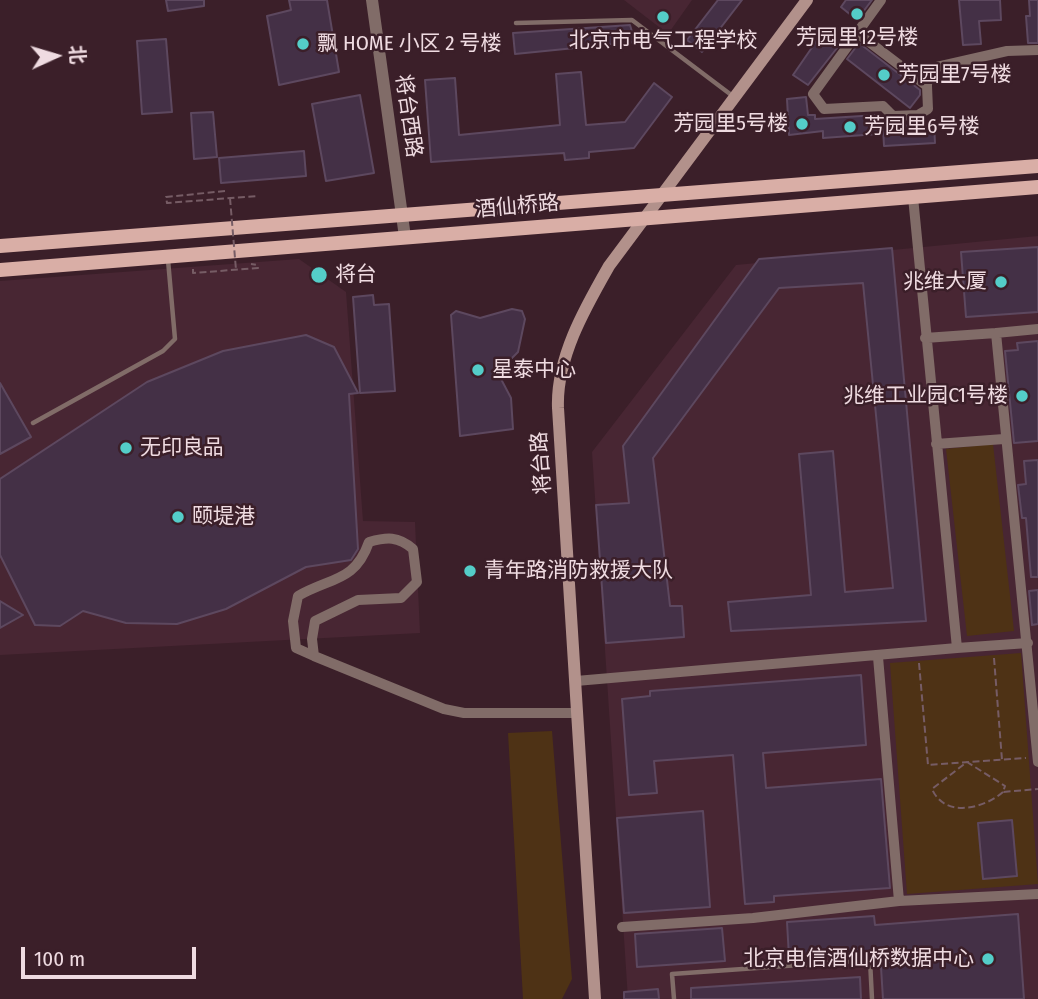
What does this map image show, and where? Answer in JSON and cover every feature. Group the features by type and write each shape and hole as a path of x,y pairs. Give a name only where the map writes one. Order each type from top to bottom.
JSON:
{"main road":[{"name":"将台路","path":"595,999 558,408 559,377 586,308 609,266 642,218 663,196 807,0"},
{"name":"酒仙桥路","path":"0,246 1038,166"},
{"name":"酒仙桥路","path":"0,270 1038,187"}],"street":[{"name":"将台西路","path":"372,0 405,237"},
{"path":"881,0 813,94 824,109 883,106 894,116 918,114 928,109 928,69 1007,51 1038,50"},
{"path":"856,32 927,86"},
{"path":"913,197 957,648"},
{"path":"925,338 1038,329"},
{"path":"996,333 1004,439 1028,643 1038,759"},
{"path":"936,444 1004,439"},
{"path":"314,656 312,639 315,621 358,600 401,598 417,582 413,549 402,540 386,537 369,542 363,559 346,576 322,582 298,596 293,621 296,648 314,656 444,709 464,713 578,713"},
{"path":"576,681 1028,643"},
{"path":"878,657 899,901"},
{"path":"622,927 753,918 899,901 1038,894"}],"lane":[{"path":"516,23 632,20 735,98"},
{"path":"33,423 163,351 174,339 168,256"},
{"path":"674,999 672,974 870,960 872,999"}],"path":[{"path":"225,191 166,197 167,203 257,196"},
{"path":"230,198 236,270"},
{"path":"204,266 192,267 193,273 258,268 257,265 247,264"},
{"path":"993,646 1002,760"},
{"path":"918,653 928,765 1038,759"},
{"path":"967,762 1005,786 1003,792 992,802 970,809 943,801 934,794 932,789 967,762"},
{"path":"1003,792 1038,789"}],"shaded area":[{"name":"北京市电气工程学校","path":"624,0 692,0 668,34"},
{"path":"1038,236 1038,999 628,999 592,452 736,265"},
{"name":"颐堤港","path":"299,259 346,292 363,521 415,522 420,633 0,655 0,281"},
{"path":"993,444 1014,631 967,636 946,449"},
{"path":"1021,653 1038,884 907,894 890,663"},
{"path":"552,731 572,979 562,999 523,999 508,733"}],"building":[{"path":"166,0 204,0 204,6 168,11"},
{"name":"飘 HOME 小区 2 号楼","path":"289,0 327,0 339,72 279,85 267,16 291,10"},
{"path":"718,0 742,0 702,52 687,40"},
{"name":"芳园里12号楼","path":"846,0 872,0 857,20 841,7"},
{"path":"959,0 1000,0 1001,20 979,21 981,44 963,45"},
{"path":"1029,0 1038,0 1038,43 1028,43 1026,16 1030,16"},
{"path":"630,25 635,42 515,54 513,33"},
{"path":"824,30 841,43 808,85 793,75"},
{"path":"166,39 172,112 142,114 137,41"},
{"name":"芳园里7号楼","path":"859,43 920,90 920,95 910,108 847,59"},
{"path":"581,72 586,125 625,122 654,83 672,97 634,148 589,152 589,158 565,160 564,153 431,162 425,80 455,78 459,135 560,125 556,74"},
{"path":"360,95 374,173 326,181 312,104"},
{"path":"806,97 808,115 815,115 815,119 877,115 878,134 823,138 823,131 789,135 787,99"},
{"path":"213,112 217,157 194,159 191,113"},
{"path":"934,124 935,143 884,146 883,127"},
{"path":"304,151 306,176 221,183 219,158"},
{"name":"兆维大厦","path":"1038,247 1038,312 966,317 961,252"},
{"path":"892,248 926,621 731,631 728,602 811,595 799,454 833,451 845,592 893,588 863,283 779,288 653,458 670,606 682,606 684,637 606,643 596,505 629,503 623,446 759,259"},
{"path":"373,295 374,305 389,304 395,391 360,393 353,297"},
{"name":"星泰中心","path":"512,309 522,311 525,319 518,352 512,358 500,361 501,379 511,398 513,429 460,436 451,315 456,311 480,318"},
{"name":"颐堤港","path":"306,335 334,347 358,393 349,394 358,549 351,560 306,567 226,609 177,624 126,623 83,611 60,626 35,625 0,555 0,479 147,382 223,351"},
{"name":"兆维工业园C1号楼","path":"1038,341 1038,441 1014,443 1005,351 1018,350 1017,343"},
{"path":"0,383 31,437 0,454"},
{"path":"1038,460 1038,577 1031,577 1026,518 1022,518 1018,485 1026,484 1024,461"},
{"path":"1038,590 1038,624 1032,625 1029,591"},
{"path":"0,601 23,615 0,628"},
{"path":"861,675 866,745 763,753 766,788 881,779 890,888 774,896 774,902 745,904 733,755 654,761 657,793 629,795 622,699 650,696 650,691"},
{"path":"703,811 710,907 624,913 617,818"},
{"path":"1012,820 1017,876 983,879 978,823"},
{"path":"1018,914 1024,999 883,999 880,951 789,957 787,922 874,916 875,925"},
{"path":"722,928 725,961 637,967 635,934"},
{"path":"860,977 861,999 691,999 691,988"},
{"path":"658,989 659,999 624,999 624,992"}],"place":[{"name":"芳园里12号楼","path":"857,14"},
{"name":"北京市电气工程学校","path":"663,17"},
{"name":"飘 HOME 小区 2 号楼","path":"303,44"},
{"name":"芳园里7号楼","path":"884,75"},
{"name":"芳园里5号楼","path":"802,124"},
{"name":"芳园里6号楼","path":"850,127"},
{"name":"将台","path":"319,275"},
{"name":"兆维大厦","path":"1001,282"},
{"name":"星泰中心","path":"478,370"},
{"name":"兆维工业园C1号楼","path":"1022,396"},
{"name":"无印良品","path":"126,448"},
{"name":"颐堤港","path":"178,517"},
{"name":"青年路消防救援大队","path":"470,571"},
{"name":"北京电信酒仙桥数据中心","path":"988,959"}]}
